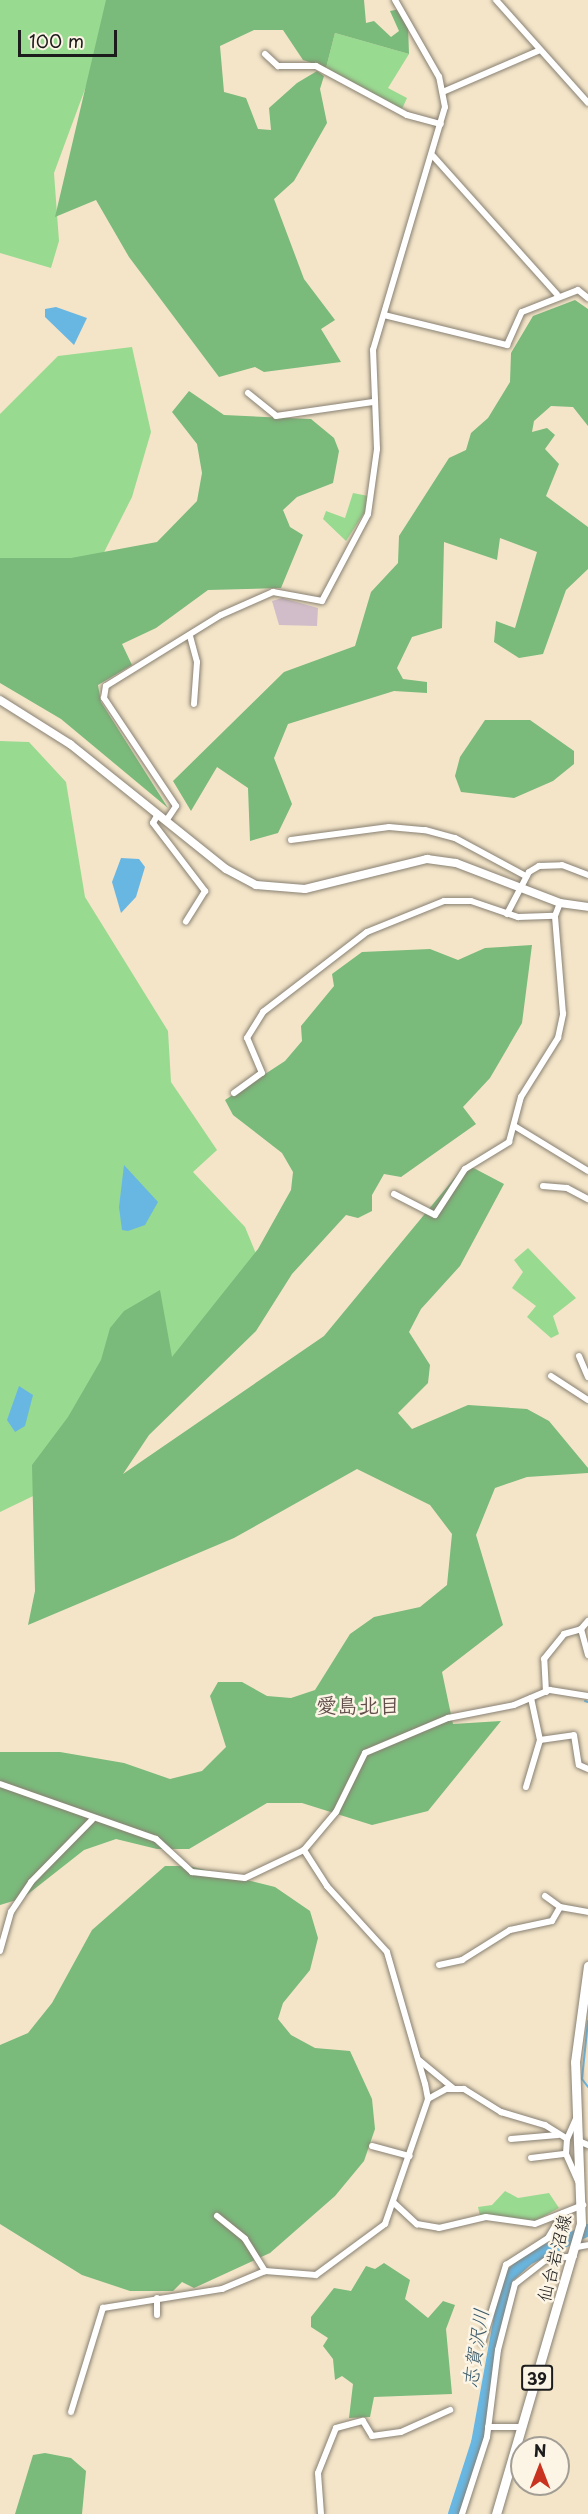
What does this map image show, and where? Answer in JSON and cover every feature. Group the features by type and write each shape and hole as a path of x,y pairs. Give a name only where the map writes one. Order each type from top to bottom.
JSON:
{"main road":[{"name":"仙台岩沼線","path":"496,2514 576,2248 583,2206 584,2144 577,2117 575,2062 588,1966"}],"street":[{"path":"166,821 176,806 104,692 112,680 190,636 220,615 273,592 316,602 326,598 373,496 377,449 373,402 373,350 433,156 441,124 444,92 395,0"},
{"path":"496,0 588,103"},
{"path":"444,92 540,50"},
{"path":"265,54 278,66 316,66 407,115 441,124"},
{"path":"433,156 557,294"},
{"path":"384,315 507,345 522,312 557,294 578,290 588,298"},
{"path":"248,393 276,416 373,402"},
{"path":"190,636 197,662 194,704"},
{"path":"0,700 70,744 226,869 265,888 305,890 427,859 456,863 560,903 588,907"},
{"path":"158,814 153,823 205,891 186,922"},
{"path":"291,840 389,827 425,830 454,838 526,876"},
{"path":"507,914 526,876 550,864 588,876"},
{"path":"234,1093 262,1073 247,1038 263,1012 368,932 444,901 471,901 507,914 555,916"},
{"path":"394,1194 435,1215 465,1169 509,1142 516,1127 521,1097 558,1038 563,1014 555,916 560,903"},
{"path":"516,1127 588,1171"},
{"path":"543,1186 567,1188 588,1199"},
{"path":"579,1356 588,1377"},
{"path":"551,1376 588,1400"},
{"path":"546,1692 546,1655 564,1635 581,1629 588,1621"},
{"path":"581,1629 588,1655"},
{"path":"0,1784 92,1820 156,1839 176,1851 182,1867 206,1875 245,1878 304,1850 336,1812 365,1754 448,1718 531,1698 546,1692 565,1689 588,1696"},
{"path":"526,1787 540,1740 531,1698"},
{"path":"540,1740 574,1735 579,1765 588,1769"},
{"path":"0,1951 11,1912 30,1882 92,1820"},
{"path":"71,2412 102,2309 157,2298 222,2289 265,2271 316,2275 385,2224 428,2099 419,2060 387,1952 327,1886 304,1850"},
{"path":"545,1896 560,1907 588,1912"},
{"path":"439,1965 462,1960 510,1930 552,1921 560,1907"},
{"path":"419,2060 453,2088"},
{"path":"428,2099 453,2088 464,2089 501,2112 545,2125 567,2139"},
{"path":"577,2117 567,2139 566,2154 583,2186"},
{"path":"511,2139 558,2135"},
{"path":"372,2146 410,2156"},
{"path":"531,2157 566,2154"},
{"path":"393,2202 417,2224 439,2228 486,2217 535,2224 583,2206"},
{"path":"482,2343 506,2265 548,2238 563,2213"},
{"path":"217,2216 245,2239 265,2271"},
{"path":"462,2514 488,2427 498,2350 515,2284 547,2259 588,2245"},
{"path":"157,2298 157,2315"},
{"path":"321,2514 318,2473 336,2428 363,2421 372,2436 401,2432 450,2410"},
{"path":"488,2427 522,2427"}],"shaded area":[{"path":"282,598 318,608 317,626 279,625 272,601"}],"green space":[{"path":"0,0 118,0 54,173 59,241 51,268 0,253"},
{"path":"106,0 364,0 366,23 374,21 391,37 399,31 390,11 400,9 408,26 409,54 335,33 326,68 303,60 283,30 254,30 220,46 224,92 246,98 258,129 271,130 269,108 297,83 317,71 324,76 320,89 327,123 294,181 274,199 304,279 335,320 321,329 341,362 264,372 255,367 219,377 129,257 96,200 55,217"},
{"path":"335,33 409,54 388,88 407,98 402,109 326,68"},
{"path":"575,300 588,309 588,426 573,407 551,406 534,421 532,432 547,428 555,435 545,449 559,464 546,496 588,527 588,569 566,590 543,654 519,658 494,642 496,621 515,628 537,552 500,538 497,560 444,542 442,628 412,637 397,668 403,679 427,682 427,693 394,691 288,724 274,758 292,804 278,833 250,841 248,788 217,767 191,811 173,781 284,672 355,646 371,592 398,563 399,536 449,458 466,450 471,433 488,418 510,382 511,353 533,316"},
{"path":"132,347 151,432 132,497 90,580 0,602 0,414 58,356"},
{"path":"189,391 224,415 311,419 334,438 339,451 333,483 297,497 283,510 290,527 303,535 281,588 208,590 156,628 122,644 132,665 98,685 101,702 168,808 61,719 0,683 0,558 71,558 157,542 197,501 202,473 197,444 172,412"},
{"path":"353,493 368,496 366,510 346,541 323,519 326,511 345,518"},
{"path":"485,720 530,720 574,751 574,764 553,781 514,798 461,792 455,776 460,757"},
{"path":"0,741 29,742 66,782 85,897 168,1031 171,1082 217,1150 193,1172 245,1227 264,1273 85,1471 0,1512"},
{"path":"532,945 522,1023 490,1078 463,1107 476,1124 401,1177 384,1174 372,1195 372,1211 358,1218 346,1215 292,1274 256,1331 149,1435 123,1474 324,1336 466,1164 504,1184 460,1266 421,1309 409,1332 430,1365 428,1383 398,1413 412,1429 468,1405 527,1409 549,1421 588,1468 588,1473 527,1477 495,1488 476,1535 503,1625 442,1672 453,1724 501,1721 428,1811 372,1825 302,1803 267,1803 189,1849 157,1849 116,1839 84,1850 23,1898 0,1905 0,1752 60,1752 124,1763 170,1779 202,1771 226,1747 210,1696 218,1682 242,1682 267,1696 291,1698 315,1690 350,1634 374,1617 420,1607 447,1585 452,1534 430,1505 357,1469 234,1538 28,1625 35,1591 32,1465 68,1417 101,1360 110,1328 124,1311 160,1290 172,1357 258,1249 291,1190 293,1172 282,1153 233,1115 225,1100 285,1061 302,1041 301,1026 334,986 332,974 362,952 430,949 458,960 485,948"},
{"path":"528,1248 576,1298 553,1316 559,1334 551,1338 527,1317 536,1306 512,1288 523,1272 514,1260"},
{"path":"165,1866 189,1866 275,1887 310,1911 318,1938 310,1970 283,2003 278,2019 291,2035 315,2048 350,2051 372,2099 375,2129 364,2161 335,2196 270,2253 194,2288 182,2282 173,2291 130,2291 82,2275 0,2224 0,2045 28,2033 52,2003 92,1930"},
{"path":"505,2191 518,2198 549,2193 559,2208 535,2221 480,2216 478,2207 492,2205"},
{"path":"384,2263 410,2280 405,2299 428,2318 443,2301 455,2305 446,2329 452,2394 374,2397 370,2417 349,2418 353,2384 342,2376 335,2380 333,2359 323,2346 328,2338 311,2327 311,2317 334,2288 351,2291 366,2266 375,2269"},
{"path":"45,2453 71,2458 86,2471 82,2514 15,2514 33,2455"}],"water":[{"path":"56,307 87,318 74,345 45,317 45,309"},
{"path":"121,858 139,859 145,867 136,897 121,913 112,882"},
{"path":"124,1165 158,1202 145,1225 128,1231 122,1230 119,1207"},
{"path":"19,1386 33,1395 25,1426 15,1432 7,1420"}],"waterway":[{"path":"588,2021 582,2079 588,2087"},
{"name":"志賀沢川","path":"454,2514 477,2443 507,2278 528,2259 588,2230"}],"district":[{"name":"愛島北目","path":"358,1704"}]}
